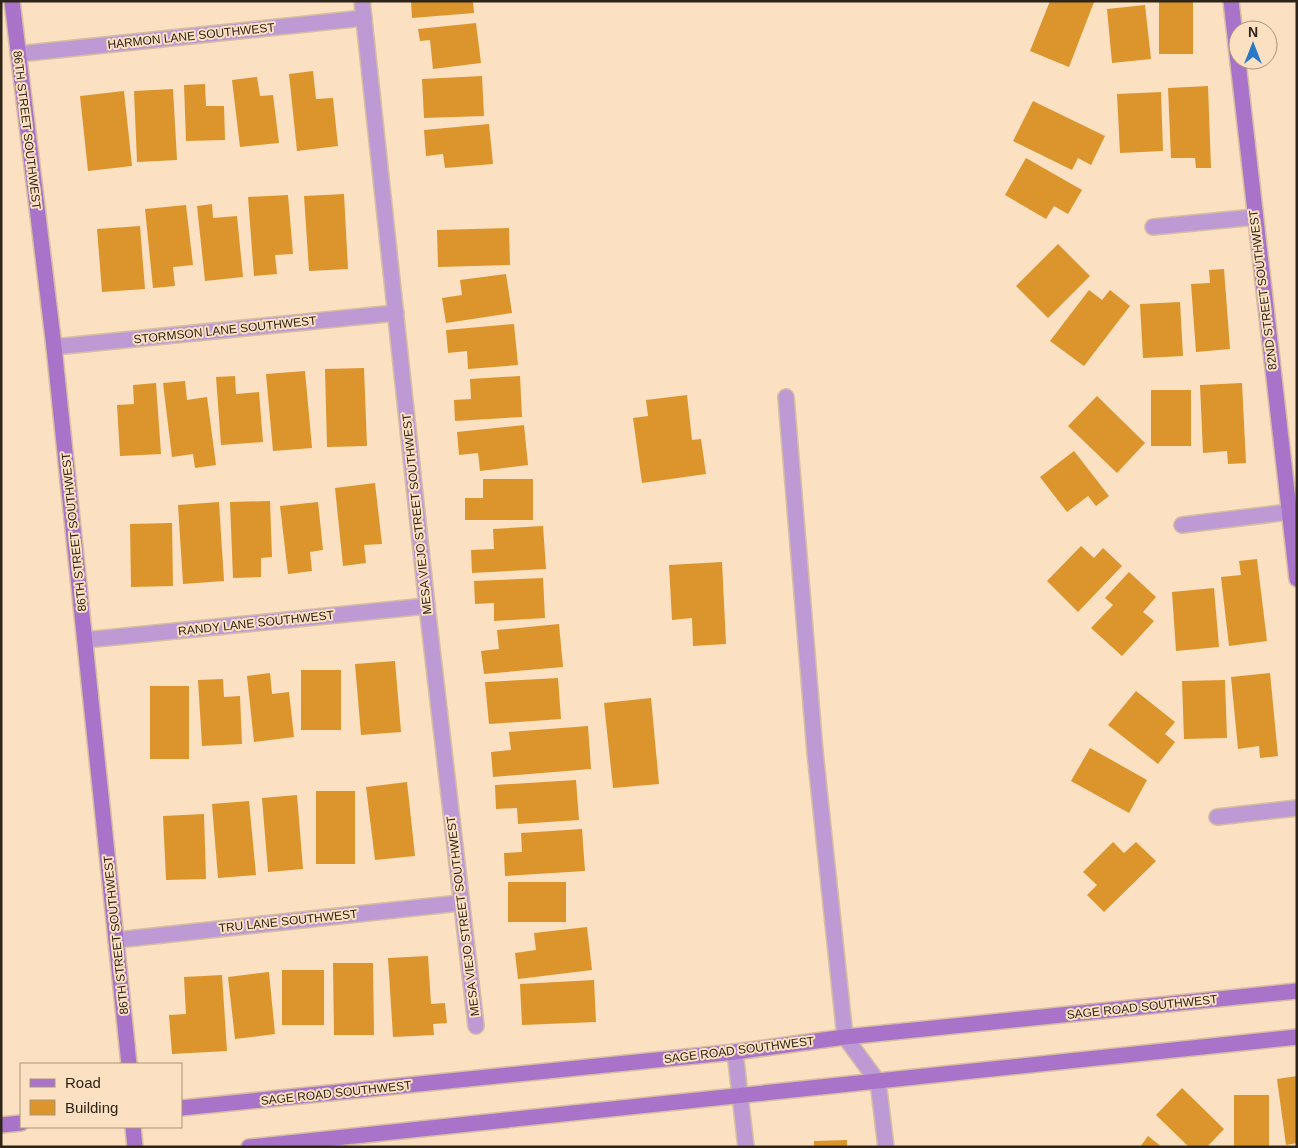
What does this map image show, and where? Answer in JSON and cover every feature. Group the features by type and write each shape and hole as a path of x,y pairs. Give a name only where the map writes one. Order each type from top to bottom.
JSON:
{"street":[{"name":"86TH STREET SOUTHWEST","path":"12,1 54,347 129,1063"},
{"name":"MESA VIEJO STREET SOUTHWEST","path":"362,1 460,903 476,1026"},
{"name":"82ND STREET SOUTHWEST","path":"1230,1 1297,579"},
{"name":"HARMON LANE SOUTHWEST","path":"18,54 364,18"},
{"path":"1153,227 1255,217"},
{"name":"STORMSON LANE SOUTHWEST","path":"54,347 396,313"},
{"path":"786,398 815,752 845,1038 878,1082 886,1147"},
{"path":"1182,525 1289,512"},
{"name":"RANDY LANE SOUTHWEST","path":"86,640 427,606"},
{"path":"1217,817 1297,808"},
{"name":"TRU LANE SOUTHWEST","path":"116,940 460,903"},
{"name":"SAGE ROAD SOUTHWEST","path":"182,1108 735,1052 845,1038 1297,991"},
{"path":"249,1147 1297,1037"},
{"path":"735,1052 746,1147"},
{"path":"1,1125 20,1124"},
{"path":"133,1128 135,1147"}],"building":[{"path":"411,1 473,1 474,13 412,18"},
{"path":"1050,1 1094,2 1069,67 1030,51"},
{"path":"1159,1 1193,1 1193,54 1159,54"},
{"path":"1145,5 1151,59 1112,63 1107,9"},
{"path":"476,23 481,63 433,69 430,40 420,41 418,29"},
{"path":"313,71 316,99 333,98 338,146 297,151 289,74"},
{"path":"482,76 484,116 424,118 422,79"},
{"path":"257,77 260,96 273,95 279,143 240,147 232,80"},
{"path":"205,84 206,106 224,106 225,140 186,141 184,85"},
{"path":"1208,86 1211,168 1196,168 1195,158 1171,158 1168,88"},
{"path":"173,89 177,160 137,162 134,91"},
{"path":"124,91 132,166 88,171 80,96"},
{"path":"1161,92 1163,151 1120,153 1117,94"},
{"path":"1033,101 1105,136 1091,165 1078,158 1072,170 1013,141"},
{"path":"489,124 493,164 445,168 443,154 426,156 424,130"},
{"path":"1026,158 1082,190 1068,214 1054,206 1046,219 1005,195"},
{"path":"344,194 348,269 309,271 304,196"},
{"path":"288,195 293,254 275,255 277,274 254,276 248,197"},
{"path":"212,204 213,218 237,216 243,277 205,281 197,206"},
{"path":"186,205 193,265 173,267 175,286 153,288 145,209"},
{"path":"140,226 145,289 102,292 97,229"},
{"path":"509,228 510,265 438,267 437,230"},
{"path":"1058,244 1090,276 1048,318 1016,286"},
{"path":"1224,269 1230,349 1196,352 1191,284 1210,283 1209,270"},
{"path":"506,274 512,313 446,323 442,298 462,295 460,280"},
{"path":"1089,290 1102,300 1110,290 1130,306 1084,366 1050,341"},
{"path":"1180,302 1183,356 1143,358 1140,304"},
{"path":"514,324 518,365 468,369 467,351 448,353 446,330"},
{"path":"364,368 367,446 327,447 325,369"},
{"path":"305,371 312,448 273,451 266,374"},
{"path":"235,376 236,394 259,392 263,442 221,445 216,377"},
{"path":"520,376 522,417 455,421 454,400 471,399 470,379"},
{"path":"185,381 187,400 207,397 216,465 195,468 193,454 172,457 163,383"},
{"path":"156,383 161,454 120,456 117,405 134,404 133,385"},
{"path":"1242,383 1246,463 1228,464 1227,451 1203,453 1200,385"},
{"path":"1151,390 1191,390 1191,446 1151,446"},
{"path":"687,395 692,440 701,439 706,474 642,483 633,418 648,416 646,400"},
{"path":"1097,396 1145,443 1117,473 1068,426"},
{"path":"524,425 528,465 480,471 478,453 459,455 457,432"},
{"path":"1074,451 1109,496 1096,506 1088,496 1067,512 1040,477"},
{"path":"483,479 533,479 533,520 465,520 465,498 483,498"},
{"path":"375,483 382,544 364,545 366,563 343,566 335,488"},
{"path":"270,501 272,557 261,558 261,577 233,578 230,502"},
{"path":"219,502 224,581 183,584 178,505"},
{"path":"318,502 323,550 310,552 312,571 288,574 280,506"},
{"path":"172,523 173,586 131,587 130,524"},
{"path":"543,526 546,569 472,573 471,550 494,549 493,529"},
{"path":"1081,546 1094,558 1103,548 1122,566 1078,612 1047,581"},
{"path":"1257,559 1267,641 1229,646 1221,577 1241,575 1239,561"},
{"path":"722,562 726,644 693,646 692,618 672,620 669,565"},
{"path":"1129,572 1156,597 1143,612 1154,621 1122,656 1091,628 1113,605 1105,598"},
{"path":"543,578 545,618 494,621 494,603 475,604 474,581"},
{"path":"1214,588 1219,647 1176,651 1172,592"},
{"path":"559,624 563,667 484,674 481,651 499,649 497,630"},
{"path":"395,661 401,732 361,735 355,664"},
{"path":"301,670 341,670 341,730 301,730"},
{"path":"270,673 272,694 289,692 294,737 254,742 247,676"},
{"path":"1270,673 1278,756 1260,758 1259,746 1238,749 1231,677"},
{"path":"558,678 561,719 489,724 485,682"},
{"path":"223,679 224,697 240,696 242,744 202,746 198,680"},
{"path":"1225,680 1227,738 1184,739 1182,681"},
{"path":"150,686 189,686 189,759 150,759"},
{"path":"1136,691 1175,722 1165,734 1175,742 1158,764 1108,725"},
{"path":"651,698 659,784 613,788 604,703"},
{"path":"588,726 591,769 493,777 491,752 511,750 509,732"},
{"path":"1090,748 1147,780 1129,813 1071,781"},
{"path":"576,780 579,820 518,824 517,808 496,809 495,785"},
{"path":"407,782 415,856 375,860 366,787"},
{"path":"316,791 355,791 355,864 316,864"},
{"path":"297,795 303,869 268,872 262,798"},
{"path":"249,801 256,875 218,878 212,804"},
{"path":"204,814 206,879 166,880 163,816"},
{"path":"582,829 585,871 505,876 504,853 522,852 521,833"},
{"path":"1113,842 1124,853 1136,842 1156,861 1104,912 1087,895 1097,885 1083,872"},
{"path":"508,882 566,882 566,922 508,922"},
{"path":"587,927 592,970 518,979 515,953 536,950 534,933"},
{"path":"428,956 431,1004 445,1003 447,1023 433,1024 434,1035 393,1037 388,958"},
{"path":"333,963 373,963 374,1035 334,1035"},
{"path":"282,970 324,970 324,1025 282,1025"},
{"path":"269,972 275,1034 235,1039 228,977"},
{"path":"222,975 227,1051 172,1054 169,1015 186,1014 184,977"},
{"path":"594,980 596,1022 522,1025 520,984"},
{"path":"1297,1076 1297,1143 1286,1145 1277,1079"},
{"path":"1182,1088 1224,1129 1207,1147 1189,1147 1156,1115"},
{"path":"1234,1095 1269,1095 1269,1147 1234,1147"},
{"path":"1148,1136 1162,1147 1140,1147"},
{"path":"847,1140 847,1147 814,1147 814,1141"}]}
